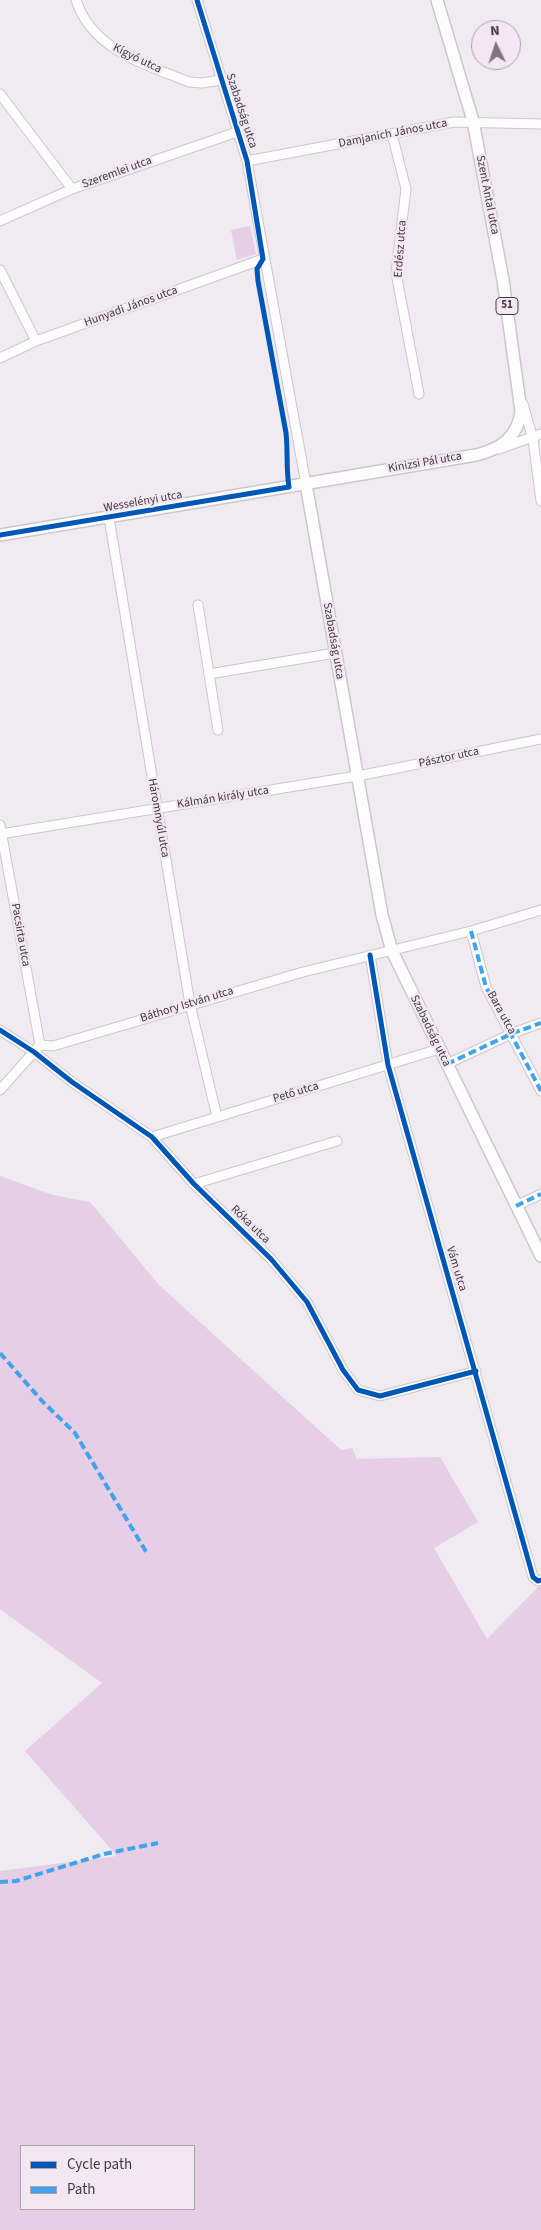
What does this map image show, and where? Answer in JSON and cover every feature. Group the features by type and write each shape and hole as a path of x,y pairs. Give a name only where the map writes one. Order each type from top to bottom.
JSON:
{"main road":[{"name":"Szent Antal utca","path":"437,0 473,121 503,280 520,394 521,411 517,428 508,441 495,450"},
{"name":"Kinizsi Pál utca","path":"306,484 495,450"},
{"name":"Wesselényi utca","path":"0,535 306,484"},
{"name":"Szabadság utca","path":"306,484 382,915 392,951 541,1256"}],"street":[{"name":"Kígyó utca","path":"76,0 79,8 99,38 117,51 189,82 202,83 220,80"},
{"name":"Szabadság utca","path":"197,0 220,80 247,161 263,259 306,484"},
{"path":"0,94 72,189"},
{"name":"Damjanich János utca","path":"247,161 454,122 541,124"},
{"name":"Szeremlei utca","path":"0,221 72,189 237,132"},
{"name":"Erdész utca","path":"392,134 406,189 396,273 419,394"},
{"name":"Hunyadi János utca","path":"0,358 36,341 263,259"},
{"path":"0,270 36,341"},
{"name":"Szent Antal utca","path":"520,394 537,437 541,501"},
{"name":"Kinizsi Pál utca","path":"495,450 537,437"},
{"name":"Háromnyúl utca","path":"109,518 190,1004 217,1117"},
{"path":"198,606 218,730"},
{"path":"209,674 335,653"},
{"name":"Pásztor utca","path":"357,775 541,739"},
{"name":"Kálmán király utca","path":"0,831 156,809 357,775"},
{"name":"Pacsirta utca","path":"0,831 37,1049"},
{"name":"Báthory István utca","path":"37,1049 53,1046 190,1004 370,955 471,931 541,910"},
{"name":"Bara utca","path":"471,931 486,987 513,1033 541,1090"},
{"name":"Vám utca","path":"370,955 388,1065 417,1172 476,1372 533,1577 538,1581 541,1580"},
{"path":"447,1064 541,1022"},
{"name":"Róka utca","path":"0,1030 37,1049 72,1082 152,1137 194,1184 271,1259 307,1302 343,1370 358,1390 380,1396 476,1372"},
{"path":"0,1090 37,1049"},
{"name":"Pető utca","path":"152,1137 439,1049"},
{"path":"194,1184 337,1141"},
{"path":"516,1206 541,1194"}],"shaded area":[{"path":"250,226 256,254 237,260 231,230"},
{"path":"0,1176 53,1195 90,1202 159,1285 341,1450 352,1448 357,1459 440,1457 478,1522 434,1548 487,1639 541,1584 541,2230 0,2230 0,1871 117,1856 25,1751 102,1683 0,1609"}],"marked path":[{"path":"471,931 486,987 541,1091"},
{"path":"447,1064 513,1033 541,1023"},
{"path":"516,1206 541,1194"},
{"path":"0,1353 42,1401 75,1433 148,1555"},
{"path":"0,1882 16,1881 104,1854 158,1843"}],"cycle path":[{"path":"0,535 289,487 286,433 258,281 257,269 263,259 247,161 197,0"},
{"path":"370,955 388,1065 533,1577 538,1581 541,1580"},
{"path":"0,1030 34,1052 72,1082 152,1137 194,1184 271,1259 307,1302 343,1370 358,1390 380,1396 476,1371"}]}
